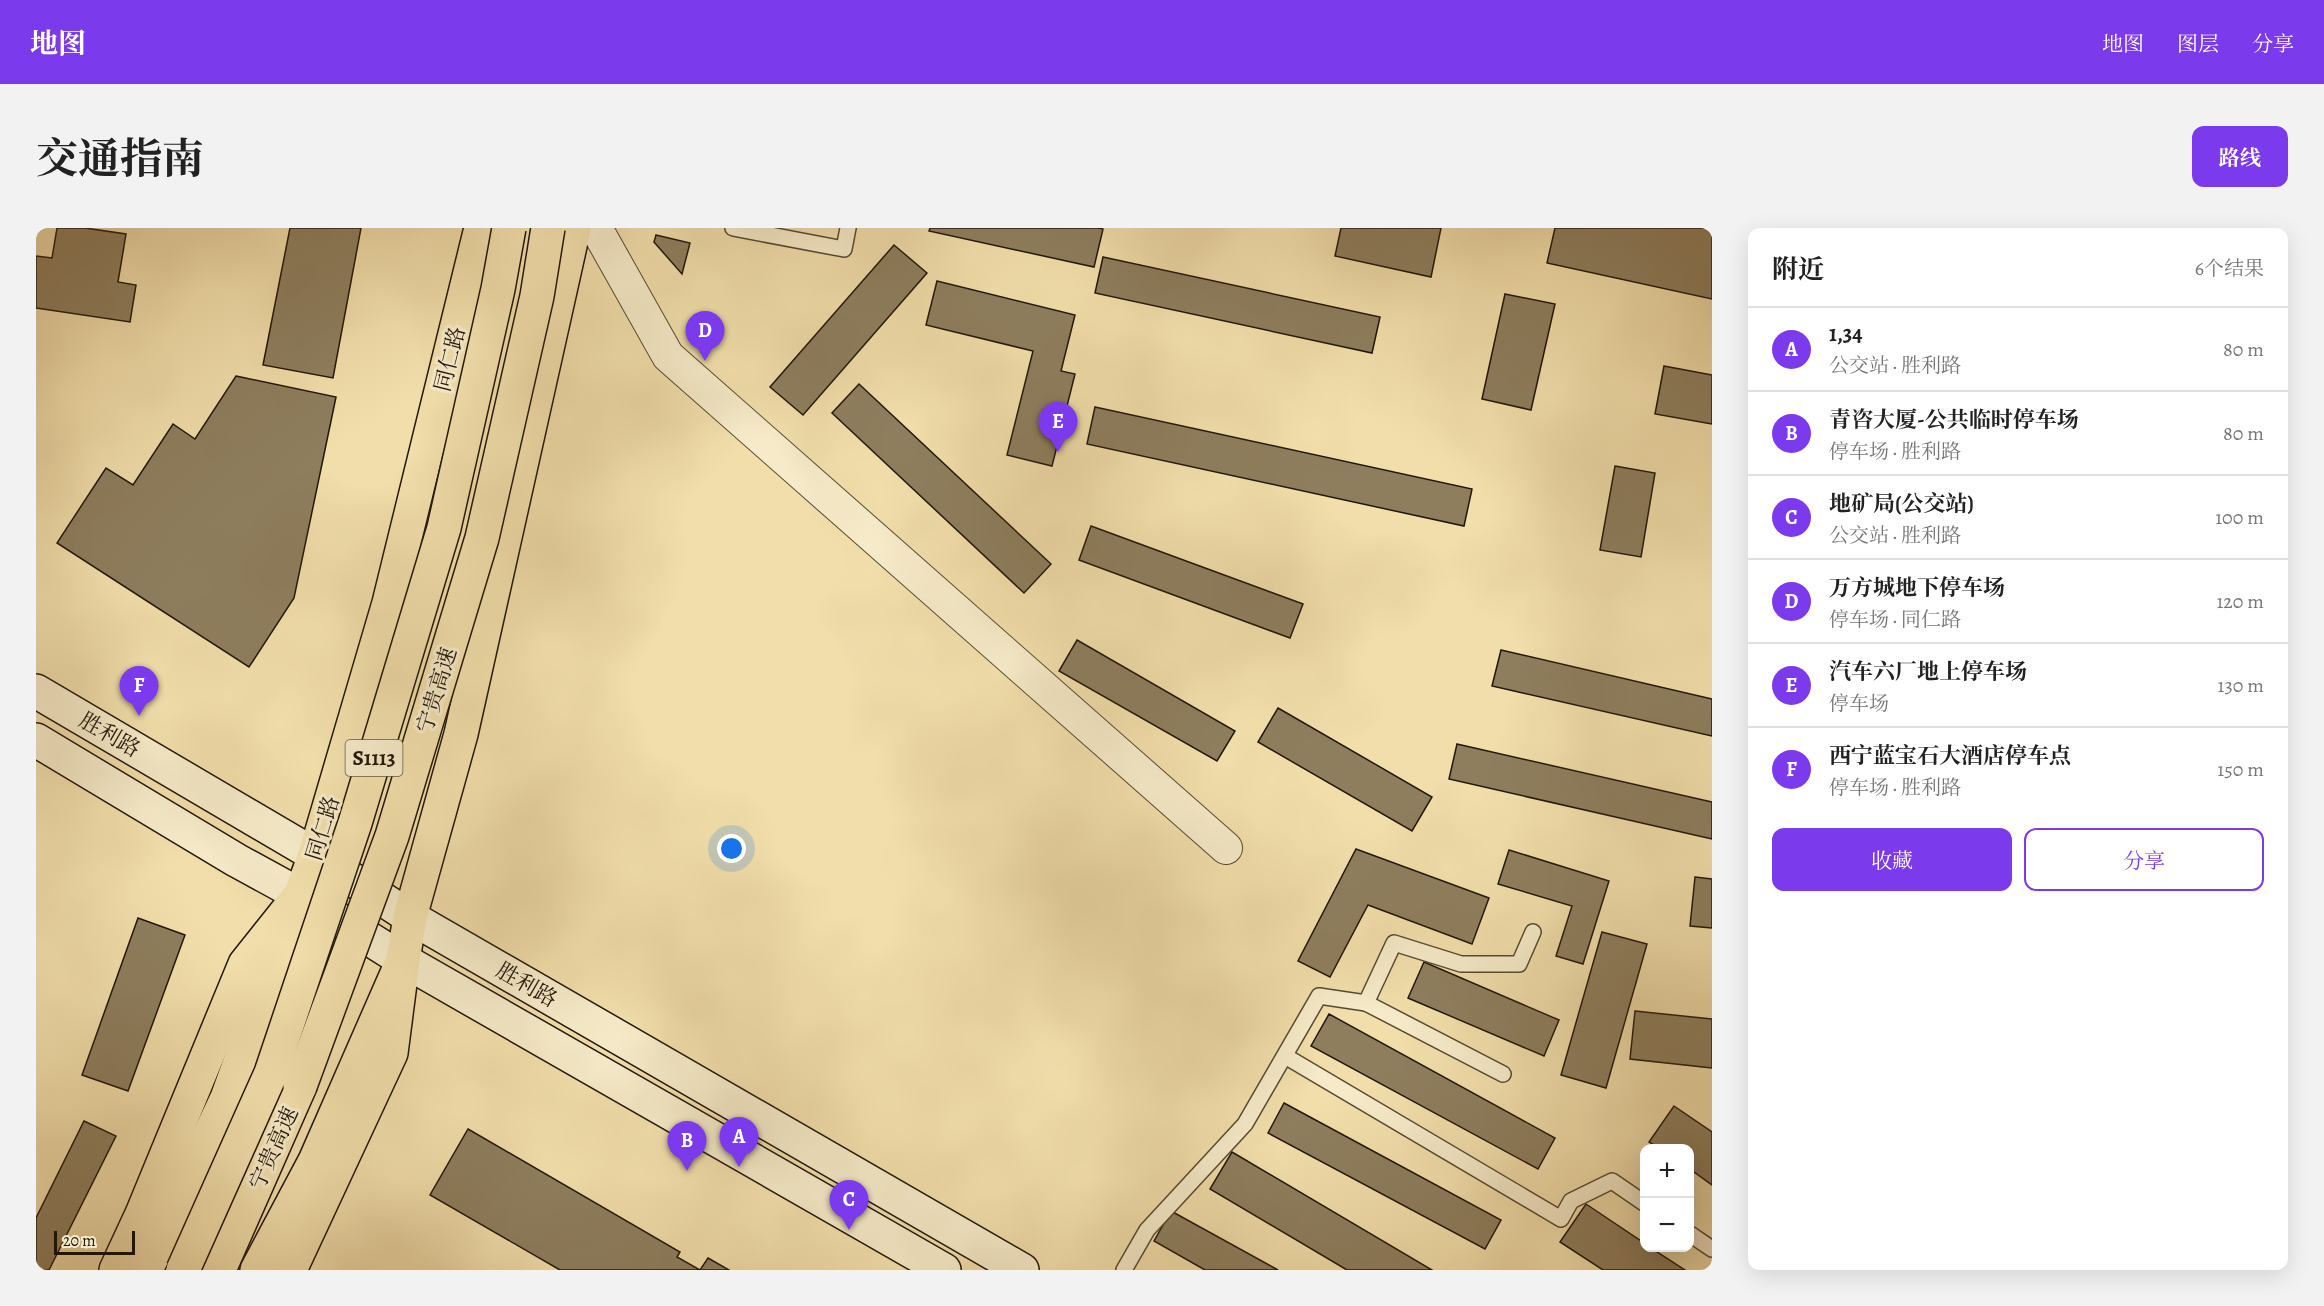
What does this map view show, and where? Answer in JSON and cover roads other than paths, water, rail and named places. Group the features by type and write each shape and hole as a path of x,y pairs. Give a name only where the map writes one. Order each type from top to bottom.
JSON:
{"main road":[{"name":"同仁路","path":"146,1270 227,1098 315,855 389,603 481,228"},
{"name":"宁贵高速","path":"183,1270 271,1073 355,823 444,528 498,289 509,228"},
{"name":"宁贵高速","path":"219,1270 300,1086 392,836 482,538 537,296 548,228"},
{"path":"290,1270 391,1053 410,917 461,734 574,228"},
{"name":"胜利路","path":"36,691 315,855 410,917 1022,1270"},
{"name":"胜利路","path":"36,740 236,860 300,895 403,960 944,1270"},
{"path":"116,1270 142,1214 245,964 300,895"},
{"path":"258,1270 315,1161 403,960"}],"street":[{"path":"596,228 668,356 1226,848"}],"lane":[{"path":"733,228 844,249 848,228"},
{"path":"1366,1003 1394,943 1461,964 1519,964 1533,932"},
{"path":"1124,1270 1147,1230 1245,1124 1319,996 1366,1003 1503,1074"},
{"path":"1285,1056 1561,1219 1571,1201 1612,1181 1640,1200"},
{"path":"1694,1237 1712,1249"}],"place":[{"name":"万方城地下停车场","path":"705,361"},
{"name":"汽车六厂地上停车场","path":"1058,452"},
{"name":"西宁蓝宝石大酒店停车点","path":"139,716"},
{"name":"1,34","path":"739,1167"},
{"name":"青咨大厦-公共临时停车场","path":"687,1171"},
{"name":"地矿局(公交站)","path":"849,1230"}]}
